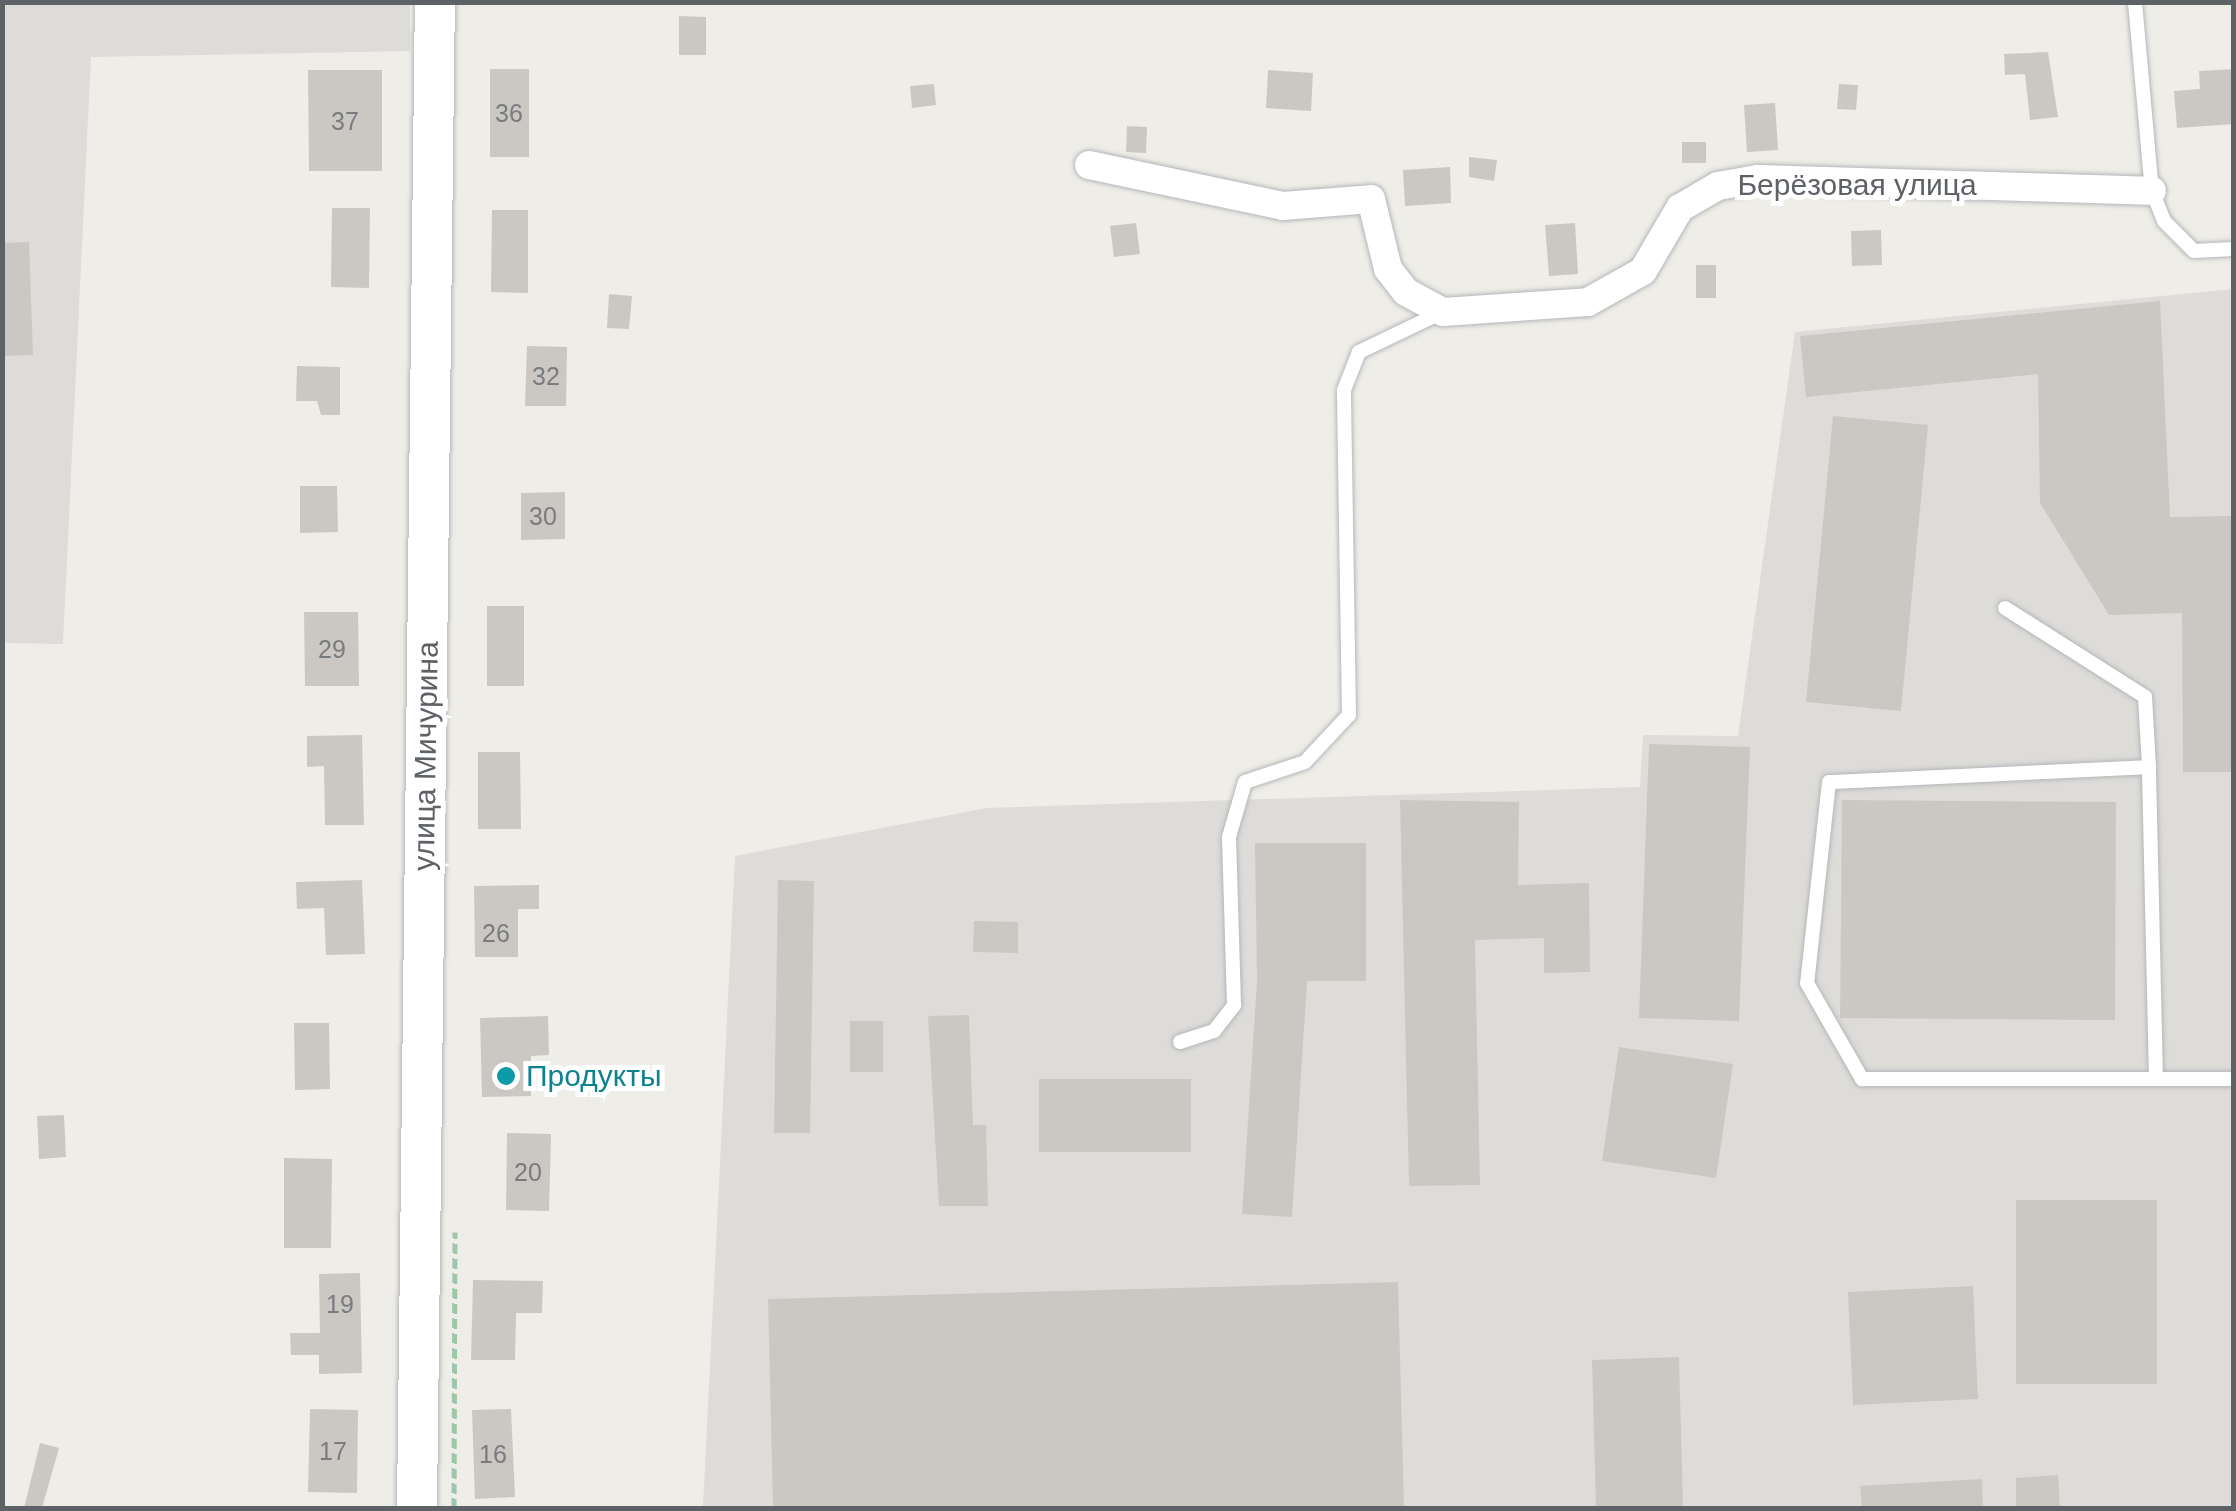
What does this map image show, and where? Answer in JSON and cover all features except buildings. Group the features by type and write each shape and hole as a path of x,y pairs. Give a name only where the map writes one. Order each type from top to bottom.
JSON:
{"street":[{"name":"улица Мичурина","path":"417,1508 434,2"},
{"path":"1089,165 1283,206 1370,199 1388,270 1406,292 1443,312"},
{"name":"Берёзовая улица","path":"1443,312 1588,302 1643,271 1680,208 1718,186 1757,178 2152,190"}],"lane":[{"path":"2135,2 2152,190 2164,221 2194,251 2234,250"},
{"path":"1180,1042 1214,1031 1234,1005 1229,837 1246,782 1305,762 1349,715 1344,390 1359,352 1443,312"},
{"path":"2005,608 2145,697 2156,1078"},
{"path":"2149,767 1830,782 1808,983 1862,1078 2234,1078"}],"shaded area":[{"path":"3,3 410,3 410,51 91,57 63,644 3,643"},
{"path":"2233,289 2233,1508 703,1508 735,856 987,808 1640,787 1643,735 1738,736 1795,332"}],"place":[{"name":"Продукты","path":"506,1076"}]}
